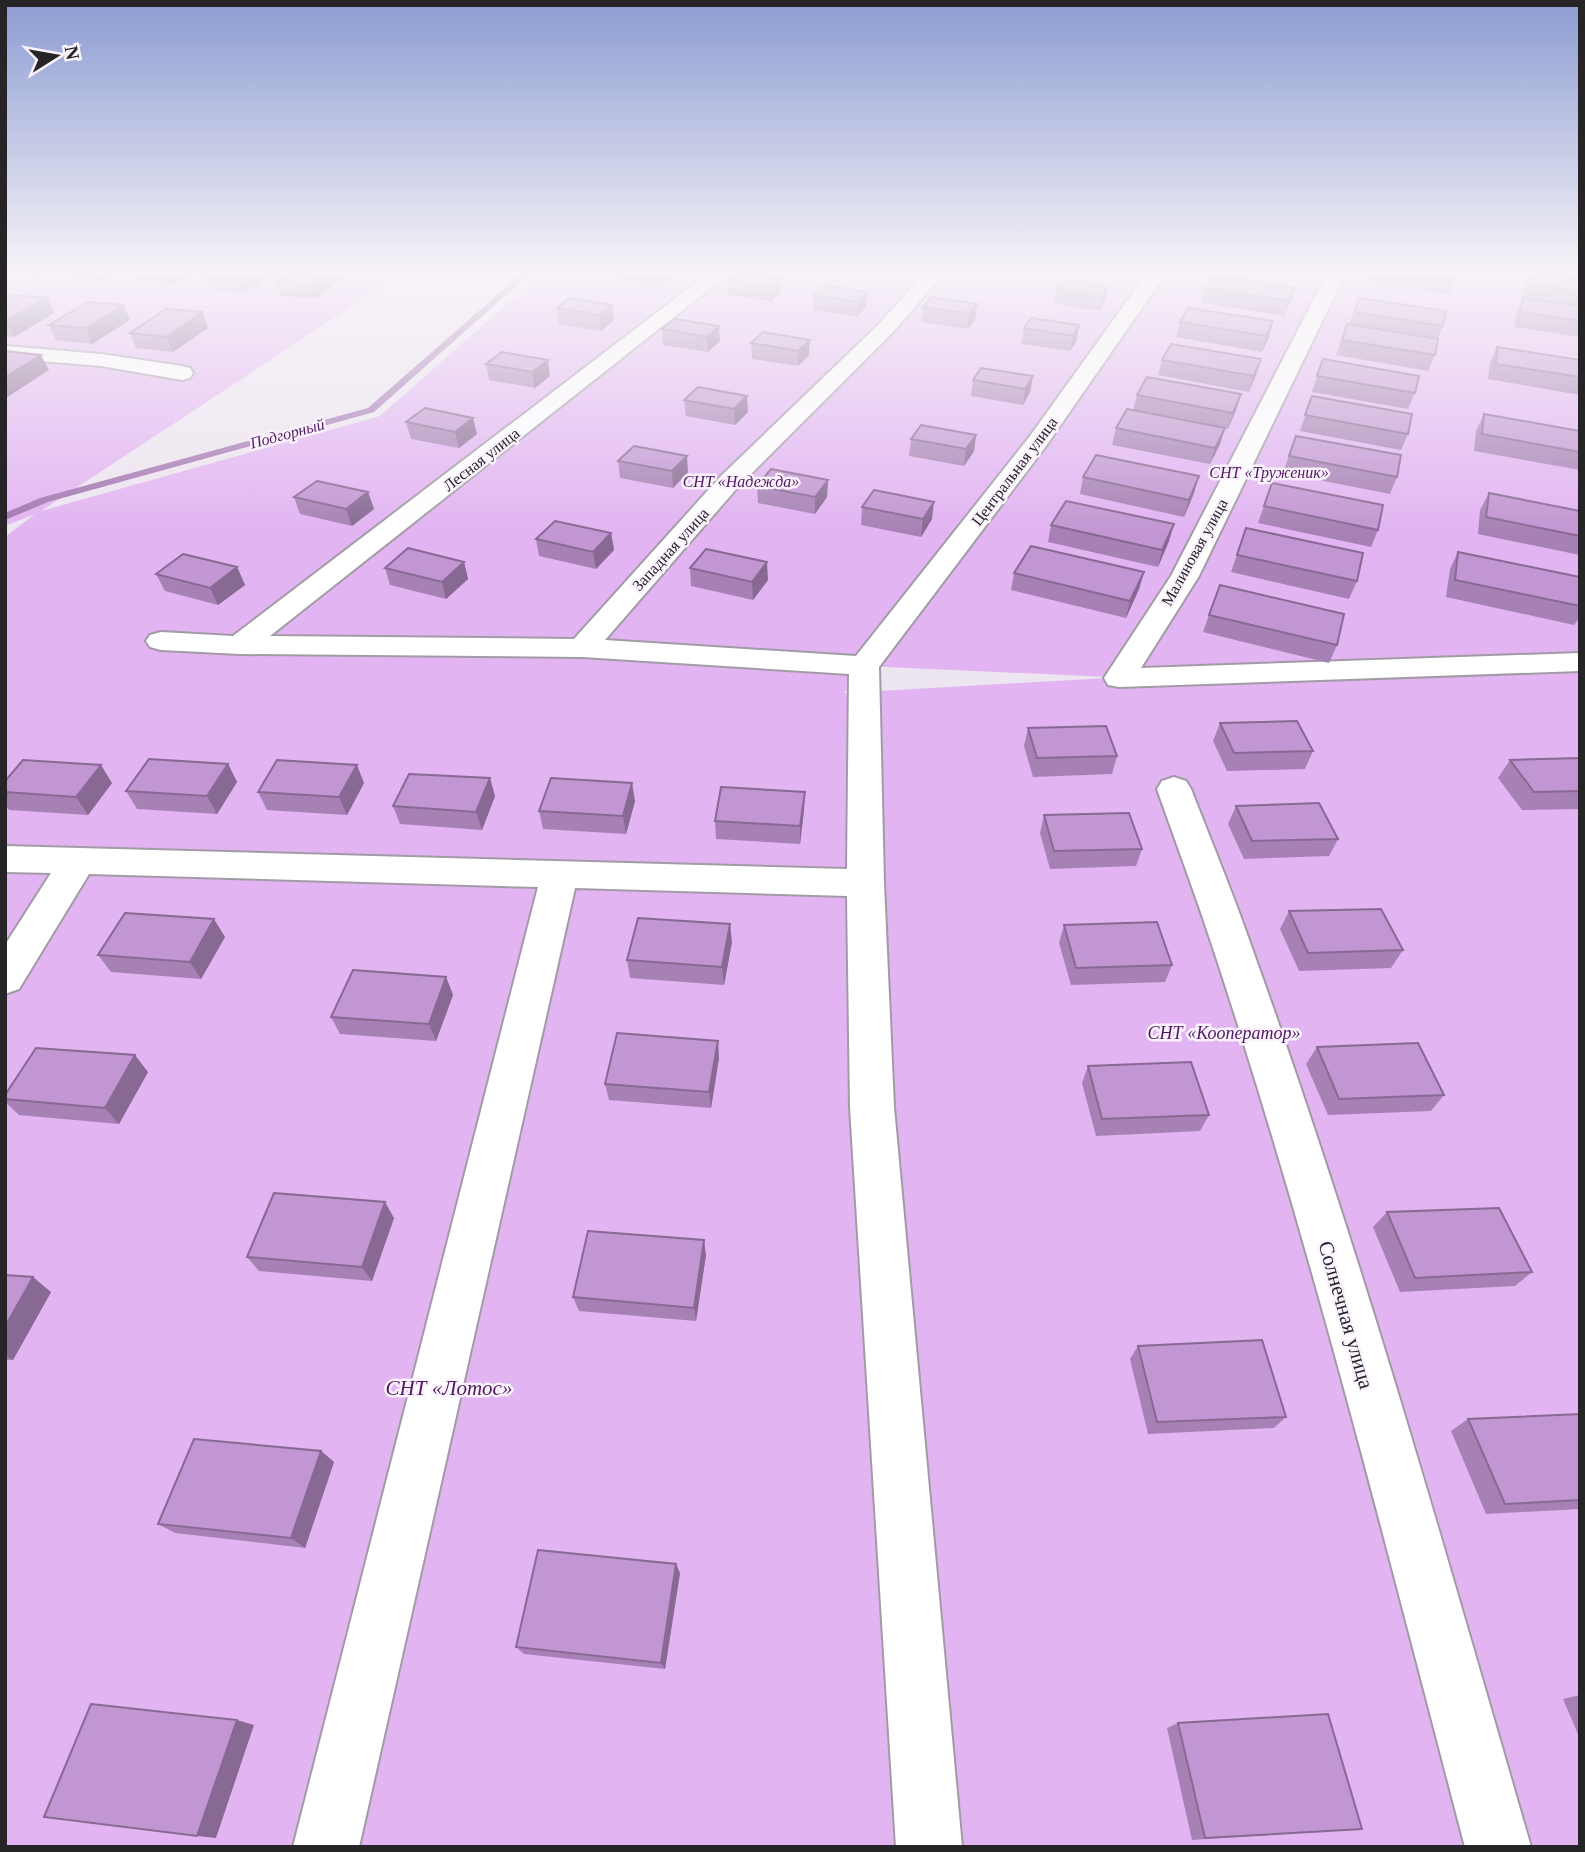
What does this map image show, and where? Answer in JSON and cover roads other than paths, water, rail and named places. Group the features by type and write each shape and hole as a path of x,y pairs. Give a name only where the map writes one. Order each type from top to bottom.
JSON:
{"street":[{"path":"82,358 182,373"},
{"name":"Лесная улица","path":"240,645 610,358"},
{"name":"Западная улица","path":"582,648 729,482 855,358"},
{"name":"Центральная улица","path":"864,666 1038,441 1097,358"},
{"name":"Малиновая улица","path":"1294,358 1185,576 1119,678 1580,662"},
{"path":"161,641 240,645 582,648 864,666 865,883 872,1107 929,1847"},
{"name":"Солнечная улица","path":"1174,789 1240,970 1314,1205 1415,1545 1498,1847"},
{"path":"5,859 865,883"},
{"path":"5,978 79,860"},
{"path":"326,1847 560,874"}],"waterway":[{"name":"Подгорный","path":"5,517 44,500 371,410 430,358"}],"park label":[{"name":"СНТ «Труженик»","path":"1269,472"},
{"name":"СНТ «Надежда»","path":"741,481"},
{"name":"СНТ «Кооператор»","path":"1224,1033"},
{"name":"СНТ «Лотос»","path":"449,1388"}]}
